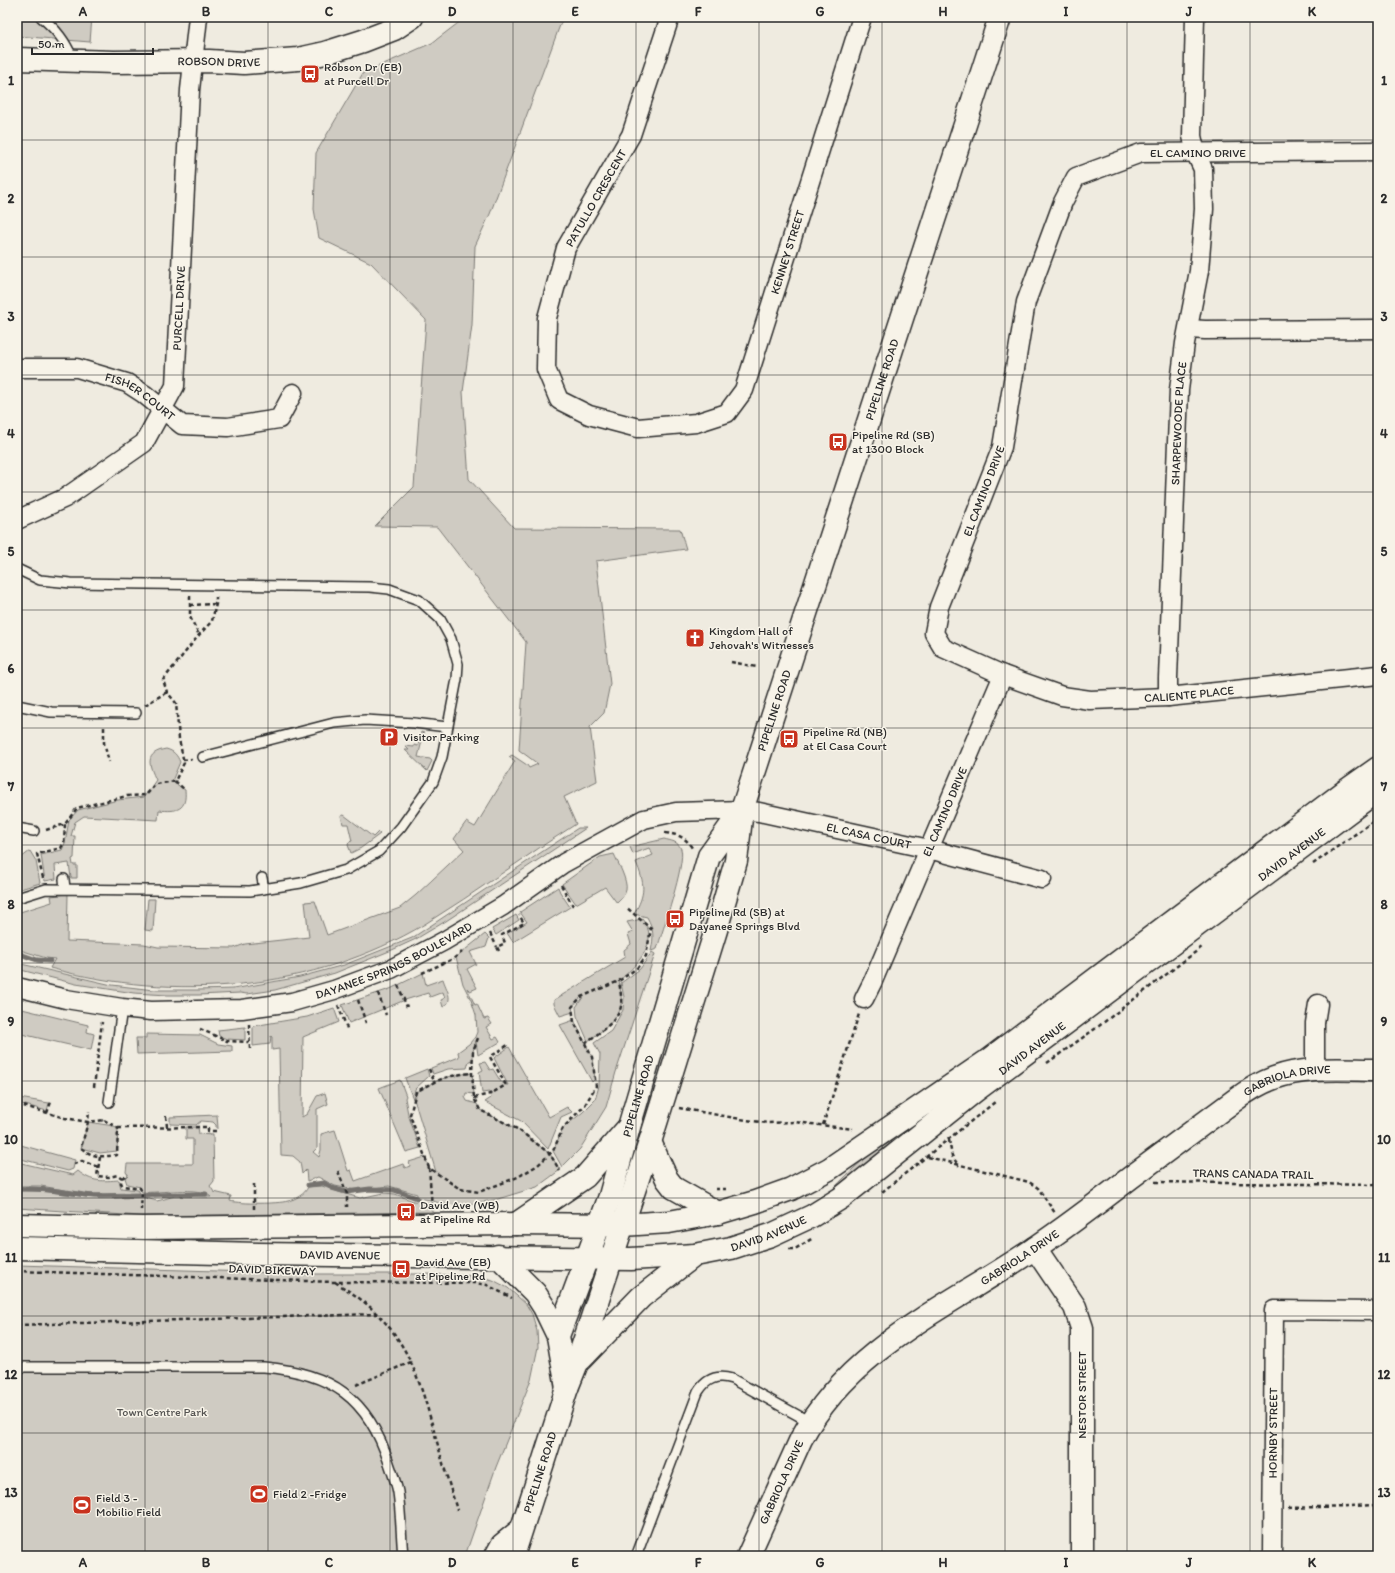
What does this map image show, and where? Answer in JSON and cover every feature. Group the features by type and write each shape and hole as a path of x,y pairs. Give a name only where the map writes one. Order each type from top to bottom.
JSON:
{"main road":[{"name":"ROBSON DRIVE","path":"17,59 244,63 298,59 325,53 363,41 394,29 412,17"},
{"name":"PIPELINE ROAD","path":"513,1556 567,1388 577,1363 650,1142 716,930 736,861 742,810 1000,17"},
{"name":"DAVID AVENUE","path":"17,1225 143,1228 516,1224 622,1225 669,1222 718,1213 755,1202 791,1189 830,1169 987,1061 1378,768"},
{"name":"DAVID AVENUE","path":"17,1248 259,1254 658,1258 695,1255 731,1248 771,1235 812,1216 841,1198 974,1091 1378,790"},
{"name":"PIPELINE ROAD","path":"567,1388 558,1336 610,1196 709,856 742,810"},
{"name":"GABRIOLA DRIVE","path":"748,1556 810,1422 832,1394 855,1370 886,1343 918,1321 1035,1248 1248,1091 1276,1077 1297,1072 1315,1070 1378,1070"},
{"path":"516,1224 585,1176 629,1127"},
{"path":"650,1142 667,1179 674,1188 718,1213"},
{"name":"NESTOR STREET","path":"1035,1248 1076,1307 1082,1328 1082,1556"},
{"path":"577,1363 641,1297 695,1255"},
{"path":"498,1256 535,1293 544,1307 558,1336"},
{"path":"496,1556 502,1545 522,1528"}],"street":[{"name":"PURCELL DRIVE","path":"17,520 65,498 144,442 175,386 192,62 198,17"},
{"name":"PATULLO CRESCENT","path":"654,426 638,428 596,417 559,400 546,369 547,318 566,248 631,135 670,17"},
{"name":"KENNEY STREET","path":"654,426 696,423 727,413 744,390 862,17"},
{"name":"SHARPEWOODE PLACE","path":"1168,697 1179,390 1185,343 1189,329 1199,271 1204,209 1203,169 1196,154 1192,136 1195,17"},
{"name":"EL CAMINO DRIVE","path":"864,999 1004,675 943,648 934,633 939,607 1002,447 1026,302 1063,202 1076,177 1141,153 1196,154 1378,151"},
{"path":"1189,329 1378,329"},
{"name":"FISHER COURT","path":"17,368 77,368 127,383 182,425 228,427 279,418 293,393"},
{"name":"CALIENTE PLACE","path":"1004,675 1062,696 1090,700 1168,697 1378,675"},
{"name":"EL CASA COURT","path":"742,810 759,812 929,849 1042,879"},
{"name":"DAYANEE SPRINGS BOULEVARD","path":"17,987 66,999 151,1011 242,1009 292,1002 334,990 391,969 444,941 503,906 564,863 644,819 676,812 742,810"},
{"path":"1315,1070 1315,1023 1318,1004"},
{"name":"HORNBY STREET","path":"1272,1556 1274,1310 1378,1311"}],"lane":[{"path":"41,17 52,26 66,43 73,61"},
{"path":"17,569 40,580 71,583 370,587 390,589 419,600 440,619 451,639 458,664 457,680 433,782 402,827 379,851 346,870 301,884 250,891 46,889 17,898"},
{"path":"17,705 51,712 136,713"},
{"path":"203,757 334,723 365,720 447,727"},
{"path":"17,828 34,831"},
{"path":"262,878 264,889"},
{"path":"64,879 65,889"},
{"path":"109,1102 122,1008"},
{"path":"17,1367 264,1367 302,1373 325,1380 343,1391 362,1409 379,1434 398,1491 403,1556"},
{"path":"640,1556 637,1554 698,1392 708,1380 715,1377 725,1376 810,1422"}],"path":[{"path":"190,584 190,617 199,635"},
{"path":"175,781 184,763 179,739 176,704 167,692 163,680 212,621 216,604 216,585"},
{"path":"190,605 216,604"},
{"path":"731,662 757,667"},
{"path":"136,713 150,701 167,692"},
{"path":"104,727 104,743 109,762"},
{"path":"34,831 50,830 65,824 77,808 127,796 146,795 156,784 175,781 186,790"},
{"path":"1308,868 1378,818"},
{"path":"46,889 37,854 61,848 64,842 65,824"},
{"path":"659,834 666,832 678,835 689,842 692,850"},
{"path":"558,879 573,906"},
{"path":"429,1168 460,1189 479,1192 518,1177 538,1165 553,1151 563,1128 585,1105 596,1086 592,1057 574,1022 572,1007 581,997 619,981 637,968 646,956 651,928 626,907"},
{"path":"499,951 497,947 505,943 502,935 524,923 516,909"},
{"path":"1041,1067 1099,1026 1207,944"},
{"path":"585,1043 607,1027 620,1010 621,995 619,981"},
{"path":"398,985 407,1006"},
{"path":"378,993 386,1015"},
{"path":"823,1125 864,999"},
{"path":"358,1000 366,1023"},
{"path":"338,1006 348,1030"},
{"path":"94,1088 102,1022"},
{"path":"249,1024 250,1050"},
{"path":"200,1029 227,1041 249,1042"},
{"path":"478,1038 473,1051 472,1073 474,1098 480,1110 519,1130 550,1154 562,1174"},
{"path":"474,1098 490,1094 506,1085 490,1057 508,1045"},
{"path":"429,1069 434,1081"},
{"path":"432,1212 429,1168 410,1115 416,1092 434,1081 455,1075 472,1073"},
{"path":"997,1100 927,1157 1029,1182 1038,1188 1064,1227"},
{"path":"47,1113 51,1102"},
{"path":"17,1104 47,1113 88,1122 104,1120 118,1128 208,1127 208,1131 219,1131"},
{"path":"677,1114 680,1108 746,1120 795,1122 853,1129 847,1133"},
{"path":"90,1111 81,1148 88,1153 100,1157 117,1155 118,1128"},
{"path":"166,1116 167,1127"},
{"path":"949,1140 952,1156 959,1166"},
{"path":"100,1157 97,1176 109,1177 118,1175 122,1178"},
{"path":"74,1164 82,1161 98,1167"},
{"path":"338,1171 347,1194 347,1212"},
{"path":"122,1178 128,1174"},
{"path":"122,1178 121,1183 123,1186 140,1188 142,1192 141,1216"},
{"name":"TRANS CANADA TRAIL","path":"1129,1178 1153,1182 1378,1184"},
{"path":"254,1181 254,1214"},
{"path":"712,1190 726,1190 734,1187"},
{"name":"DAVID BIKEWAY","path":"17,1271 334,1282 475,1283 487,1285 516,1301"},
{"path":"334,1282 361,1299 378,1314 398,1339 411,1362 424,1394 456,1510"},
{"path":"17,1325 378,1314"},
{"path":"356,1385 411,1362"},
{"path":"1273,1508 1378,1505"}],"green space":[{"path":"17,17 92,17 90,42 17,36"},
{"path":"466,17 563,17 490,214 475,246 472,325 463,392 469,479 514,528 680,529 686,549 596,561 610,684 604,713 590,727 597,781 564,797 576,824 425,924 382,947 337,964 290,976 242,984 194,987 146,985 97,979 50,968 55,959 46,958 17,949 17,913 52,902 51,896 68,894 67,941 144,944 158,947 234,948 245,944 309,937 305,902 315,901 327,935 400,908 464,850 454,839 466,822 475,827 515,761 509,757 512,755 529,768 538,764 519,750 526,642 437,527 375,526 414,487 426,320 371,263 319,238 314,209 316,153 363,73 432,43"},
{"path":"421,732 424,733 418,757 430,759 432,761 427,771 405,750 409,750 405,746 418,746"},
{"path":"166,749 175,754 180,762 172,781 185,790 185,797 182,806 171,811 159,810 158,820 84,816 75,822 71,836 75,836 74,858 72,859 73,865 77,865 77,878 71,878 69,863 55,865 56,879 45,881 41,855 62,850 65,843 69,820 78,810 118,800 144,797 156,780 150,765 151,757 154,753"},
{"path":"344,815 373,837 378,832 380,834 361,848 351,853 348,845 349,842 352,841 348,824 343,824 341,816"},
{"path":"578,828 586,828 446,921 416,939 335,973 275,990 247,994 168,995 134,993 76,984 17,969 17,963 112,985 154,990 233,989 300,977 344,965 412,938"},
{"path":"664,839 674,842 680,846 682,857 677,882 657,949 651,951 653,933 647,917 634,914 641,900 643,888 636,862 653,855 649,848 633,854 630,847"},
{"path":"30,851 36,861 40,883 17,890 17,861"},
{"path":"614,854 626,882 626,890 623,897 617,903 605,887 576,904 562,884 600,857"},
{"path":"558,887 570,907 513,942 507,933 527,922 520,912"},
{"path":"148,899 155,899 153,931 145,930"},
{"path":"516,915 519,920 496,935 492,929"},
{"path":"642,919 649,936 648,945 639,961 619,981 621,999 620,1010 611,1023 588,1041 577,1016 576,1007 584,996 581,997 572,1007 573,1012 560,1016 554,1004 554,1000 625,957 624,950 631,944 628,934 633,932 627,922"},
{"path":"485,934 489,938 486,947 470,952 476,964 467,969 477,988 470,991 467,988 484,1019 488,1018 492,1024 486,1027 493,1039 497,1037 500,1042 478,1055 476,1041 473,1051 473,1060 469,1061 467,1068 448,1069 433,1074 431,1068 459,1057 458,1052 469,1044 477,1032 476,1015 463,984 456,957"},
{"path":"652,952 655,954 606,1107 580,1149 562,1167 553,1151 563,1128 595,1100 599,1086 600,1054 594,1043 611,1031 623,1010 624,997 621,983 640,969"},
{"path":"423,973 426,985 443,979 449,994 449,998 447,1004 443,1007 441,1000 445,998 443,992 430,997 428,993 405,1000 349,1023 342,1005 390,989"},
{"path":"334,1008 339,1022 303,1037 302,1117 307,1114 317,1096 325,1093 328,1104 317,1109 317,1148 313,1152 319,1157 321,1150 321,1134 335,1130 348,1171 351,1170 355,1181 403,1164 405,1168 410,1166 409,1162 425,1157 429,1168 436,1172 414,1099 416,1092 442,1079 472,1073 474,1094 466,1093 465,1097 467,1101 477,1104 480,1110 519,1130 550,1154 560,1170 537,1187 498,1199 466,1205 441,1204 431,1200 417,1198 417,1194 389,1186 355,1190 335,1186 318,1177 307,1181 306,1170 302,1174 300,1162 293,1156 281,1155 279,1049 272,1050 271,1036 270,1044 253,1046 253,1026 307,1017"},
{"path":"22,1009 88,1025 87,1032 94,1034 91,1050 17,1033"},
{"path":"574,1020 592,1057 595,1079 592,1082 560,1025"},
{"path":"245,1027 245,1040 227,1039 219,1036 218,1030"},
{"path":"146,1034 200,1035 218,1044 232,1046 232,1051 137,1054 136,1038 146,1038"},
{"path":"509,1047 549,1117 567,1107 572,1112 561,1117 548,1149 521,1121 485,1102 491,1098 489,1092 482,1093 479,1072 483,1070 480,1063 485,1062 490,1070 493,1069 501,1082 508,1085 494,1058"},
{"path":"427,1069 429,1076 415,1089 413,1099 405,1078"},
{"path":"400,1080 406,1096 405,1098 408,1114 420,1148 406,1152 379,1088"},
{"path":"19,1098 49,1103 47,1111 18,1103"},
{"path":"217,1115 218,1128 216,1128 216,1125 213,1122 201,1121 196,1125 170,1124 170,1117"},
{"path":"88,1122 118,1128 117,1151 100,1153 81,1148"},
{"path":"186,1127 198,1127 199,1134 213,1135 214,1181 210,1186 214,1192 231,1196 230,1201 250,1203 283,1202 300,1196 308,1187 322,1186 360,1198 383,1193 395,1194 413,1201 432,1203 432,1212 141,1216 17,1208 17,1191 43,1191 94,1198 142,1197 157,1201 175,1196 211,1197 198,1191 142,1192 140,1187 127,1184 125,1178 128,1175 126,1172 127,1164 193,1164 193,1139 186,1139"},
{"path":"892,1141 893,1143 834,1191 833,1189 860,1162 875,1150"},
{"path":"17,1144 75,1160 73,1169 68,1171 17,1158"},
{"path":"17,1162 73,1175 78,1171 88,1178 98,1180 119,1180 121,1188 138,1190 140,1193 86,1194 41,1186 17,1186"},
{"name":"Town Centre Park","path":"17,1265 316,1274 427,1274 476,1276 493,1280 508,1288 526,1304 532,1314 537,1331 538,1347 531,1380 496,1467 465,1556 17,1556"}],"waterway":[{"path":"17,953 37,960 50,961"},
{"path":"308,1185 324,1183 332,1188 346,1192 370,1189 394,1190 417,1198"},
{"path":"17,1189 70,1192 88,1196 206,1194"}],"place":[{"name":"Robson Dr (EB) at Purcell Dr","path":"310,74"},
{"name":"Pipeline Rd (SB) at 1300 Block","path":"838,442"},
{"name":"Kingdom Hall of Jehovah's Witnesses","path":"695,638"},
{"name":"Visitor Parking","path":"389,737"},
{"name":"Pipeline Rd (NB) at El Casa Court","path":"789,739"},
{"name":"Pipeline Rd (SB) at Dayanee Springs Blvd","path":"675,919"},
{"name":"David Ave (WB) at Pipeline Rd","path":"406,1212"},
{"name":"David Ave (EB) at Pipeline Rd","path":"401,1269"},
{"name":"Field 2 -Fridge","path":"259,1494"},
{"name":"Field 3 - Mobilio Field","path":"82,1505"}]}
